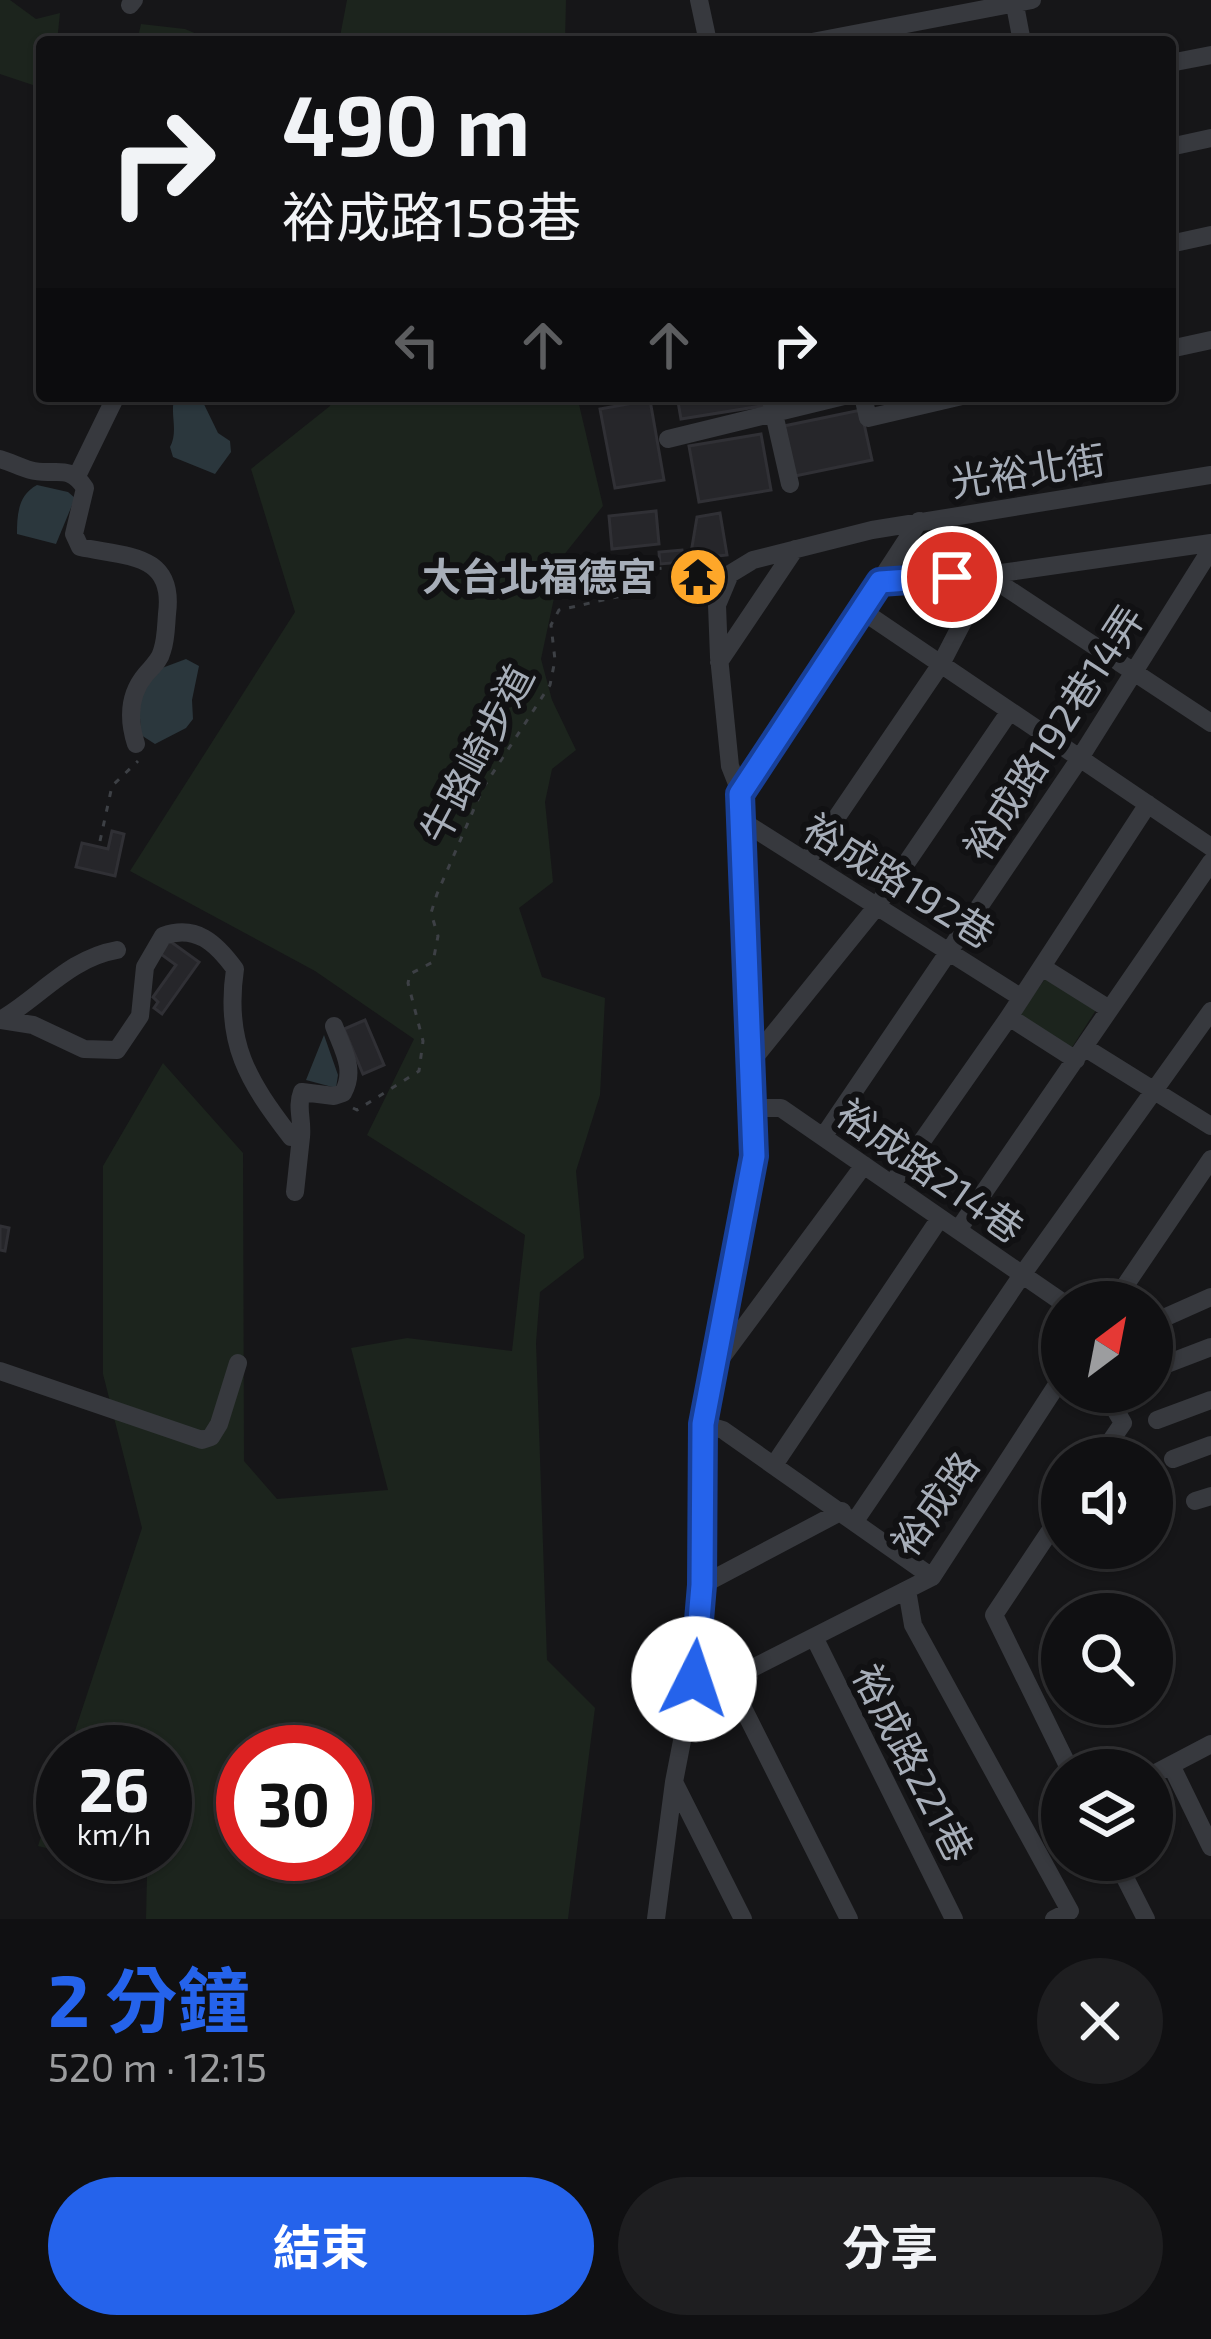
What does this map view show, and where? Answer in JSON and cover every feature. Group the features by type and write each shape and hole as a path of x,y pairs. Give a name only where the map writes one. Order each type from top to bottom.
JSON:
{"street":[{"path":"699,0 707,36"},
{"path":"842,36 1020,1 1022,36"},
{"path":"1176,62 1211,55"},
{"path":"1176,146 1211,138"},
{"path":"1176,243 1211,235"},
{"path":"1176,348 1211,340"},
{"path":"77,476 113,402"},
{"path":"864,402 868,418 936,402"},
{"path":"668,439 772,405 790,484"},
{"path":"0,459 36,472 55,469 77,476 85,488 74,534 80,547 139,560 167,578 170,596 162,652 142,678 130,707 136,744"},
{"name":"光裕北街","path":"740,794 919,521 1211,475"},
{"path":"656,1919 674,1781 694,1679 702,1585 703,1424 754,1156 742,820 740,794 730,766 717,605 730,574 753,560 919,521"},
{"path":"880,582 987,575 1211,546"},
{"name":"裕成路192巷14弄","path":"823,1137 1080,758 1211,546"},
{"path":"719,662 795,549"},
{"path":"807,861 941,664 987,575"},
{"path":"987,575 1208,715"},
{"path":"1191,581 1211,593"},
{"path":"861,610 1211,847"},
{"path":"750,1064 877,906 1010,711"},
{"path":"892,1184 1009,1017 1148,804"},
{"name":"裕成路192巷","path":"742,820 1020,997"},
{"path":"958,1230 1211,862"},
{"path":"1,1020 33,1025 84,1048 117,1050 140,1016 145,967 163,936 181,929 205,937 235,969 230,1005 238,1053 247,1074 291,1137 302,1137"},
{"path":"1,1020 80,962 117,950"},
{"path":"1042,967 1109,1010"},
{"path":"702,1585 849,1516 1211,1011"},
{"path":"1009,1017 1156,1090 1211,1126"},
{"path":"296,1192 302,1092 339,1094 348,1083 350,1071 334,1026"},
{"name":"裕成路214巷","path":"755,1108 781,1108 1041,1288"},
{"path":"1128,1281 1211,1159"},
{"path":"710,1373 864,1165"},
{"path":"774,1465 940,1218"},
{"path":"1173,1314 1211,1297"},
{"path":"1173,1362 1211,1347"},
{"path":"0,1371 202,1440 211,1437 219,1424 238,1363"},
{"path":"1157,1420 1211,1400"},
{"name":"裕成路","path":"694,1679 729,1680 932,1577 1041,1409"},
{"path":"703,1424 723,1430 932,1577"},
{"path":"1173,1459 1211,1445"},
{"path":"1041,1545 994,1615 1060,1749"},
{"path":"907,1590 913,1624 1062,1915"},
{"name":"裕成路221巷","path":"814,1637 954,1919"},
{"path":"729,1680 849,1919"},
{"path":"1173,1764 1211,1744"},
{"path":"1173,1769 1211,1847"},
{"path":"674,1781 742,1919"},
{"path":"1126,1881 1145,1919"}],"path":[{"name":"牛路崎步道","path":"339,1094 357,1110 419,1071 423,1041 407,983 410,974 434,962 438,936 431,914 483,788 550,685 555,660 551,625 559,610 648,590 653,569 710,564 730,574"},
{"path":"100,841 112,786 136,766 141,755 136,744"}],"shaded area":[{"path":"0,0 10,0 36,19 60,13 58,36 36,36 36,86 0,74"},
{"path":"347,0 566,0 565,36 340,36"},
{"path":"141,24 185,29 202,36 138,36"},
{"path":"174,402 203,402 218,433 230,441 231,452 215,474 173,457"},
{"path":"331,402 578,402 603,506 563,556 541,659 552,700 576,750 552,769 545,802 553,882 519,908 542,977 605,998 600,1095 576,1171 584,1258 540,1292 536,1343 547,1660 595,1708 568,1919 146,1919 147,1881 192,1881 192,1725 77,1725 142,1528 103,1374 103,1166 163,1063 243,1153 244,1461 277,1499 388,1490 351,1348 407,1338 512,1351 525,1235 367,1135 414,1039 315,971 130,871 295,612 251,469"},
{"path":"37,485 75,498 56,544 17,534 22,500"},
{"path":"186,659 199,666 193,719 186,728 155,744 141,735 139,701 154,671"},
{"path":"1045,979 1096,1010 1069,1052 1018,1017"},
{"path":"324,1035 338,1075 336,1088 306,1080"}],"building":[{"path":"650,402 664,480 615,488 600,409"},
{"path":"678,402 768,405 681,419"},
{"path":"861,410 872,460 795,476 784,426"},
{"path":"761,434 771,490 699,502 689,446"},
{"path":"656,511 659,544 612,549 609,516"},
{"path":"720,513 727,555 690,559 697,517"},
{"path":"682,550 684,562 660,564 659,552"},
{"name":"大台北福德宮","path":"707,568 708,586 690,587 689,569"},
{"path":"112,831 124,834 115,876 76,867 82,843 108,849"},
{"path":"167,939 199,962 162,1014 154,1008 158,1002 153,997 176,965 158,952"},
{"path":"365,1020 384,1065 363,1074 344,1029"},
{"path":"0,1226 9,1228 5,1251 0,1250"}],"place":[{"name":"大台北福德宮","path":"698,577"}],"route":[{"path":"694,1679 702,1585 703,1424 754,1156 740,794 880,582 952,577"}]}
